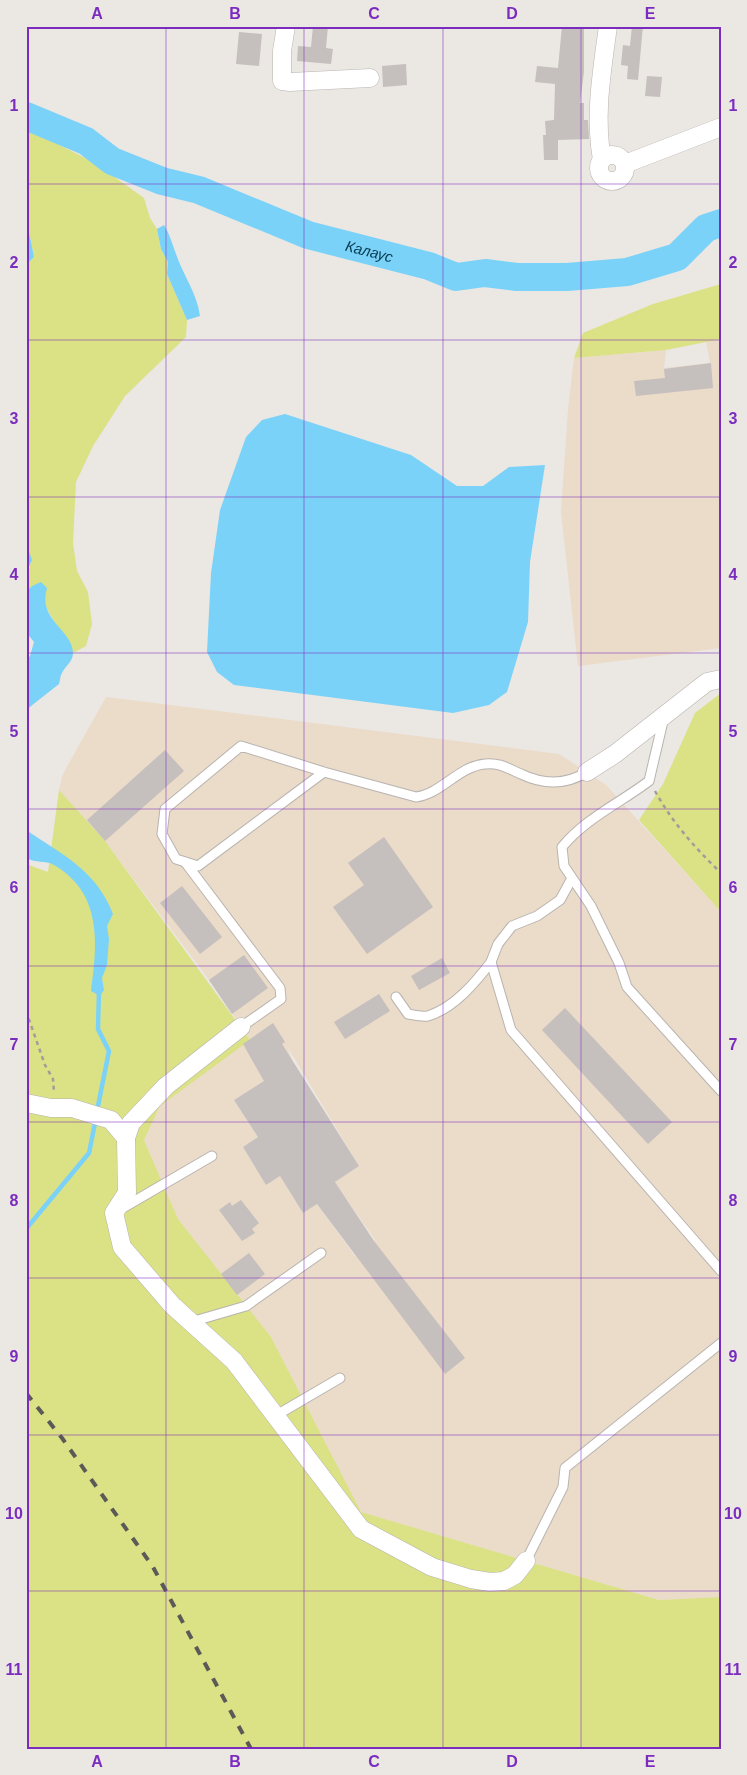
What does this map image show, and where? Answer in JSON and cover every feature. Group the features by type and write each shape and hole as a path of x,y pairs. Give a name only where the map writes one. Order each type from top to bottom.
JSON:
{"street":[{"path":"286,26 282,51 282,81 370,78"},
{"path":"608,26 598,107 598,136 602,160 599,172 608,181 620,180 625,172 625,164 721,127"},
{"path":"587,772 615,754 707,682 721,679"},
{"path":"241,1027 166,1086 131,1123 126,1138 127,1193 114,1213 122,1247 172,1305 234,1361 361,1528 432,1567 490,1582 504,1581 515,1575 526,1561"},
{"path":"26,1103 57,1108 72,1108 111,1120 126,1138"}],"lane":[{"path":"665,715 649,780 592,818 568,840 562,847 564,866 571,880 591,906 619,962 627,987 721,1092"},
{"path":"324,772 214,857 198,866 176,859 162,834 165,809 241,746 324,772 416,797 427,795 468,769 484,764 505,765 538,781 557,783 574,780 587,772"},
{"path":"185,862 280,988 281,999 241,1027"},
{"path":"396,998 408,1014 427,1016 449,1004 472,986 491,962 498,944 512,926 537,916 560,900 571,880"},
{"path":"491,962 511,1030 721,1271"},
{"path":"114,1213 212,1156"},
{"path":"190,1322 246,1306 321,1253"},
{"path":"526,1561 563,1487 565,1468 721,1343"},
{"path":"275,1416 340,1378"}],"path":[{"path":"649,780 666,811 696,849 721,873"},
{"path":"26,1011 45,1065 53,1079 57,1108"}],"shaded area":[{"path":"721,339 721,648 578,666 561,512 568,410 574,358 666,350 664,368 710,363 706,341"},
{"path":"106,697 559,754 606,785 721,912 721,1597 659,1600 361,1512 271,1337 178,1219 144,1140 160,1106 243,1044 254,1062 250,1040 209,980 105,841 59,790 63,774","holes":["287,1046 359,1166 335,1182 375,1240 355,1256 317,1204 303,1213 280,1176 266,1185 243,1147 258,1137 234,1100 293,1062"]}],"green space":[{"path":"26,128 95,163 144,198 150,218 157,229 161,249 168,262 167,274 187,320 186,337 125,396 93,446 76,482 73,543 77,571 88,592 92,624 86,646 73,653 35,589 32,586 26,592 26,573 30,568 26,543 26,265 34,257 29,232 26,228"},
{"path":"721,284 721,339 666,350 574,358 583,333 653,304"},
{"path":"721,693 721,912 639,820 663,784 695,713"},
{"path":"59,790 105,841 250,1040 160,1106 144,1140 178,1219 271,1337 361,1512 659,1600 721,1597 721,1747 718,1749 26,1749 26,864 48,872"}],"water":[{"path":"164,225 193,292 200,316 187,320 167,274 168,262 161,249 157,229"},
{"path":"26,228 29,232 34,257 26,265"},
{"path":"285,414 411,455 457,486 483,486 509,467 545,465 530,562 528,622 507,692 489,705 453,713 234,685 217,672 207,652 211,573 220,510 246,437 262,420"},
{"path":"26,543 32,560 26,573"},
{"path":"41,582 47,588 45,599 47,608 51,617 68,638 73,656 61,674 59,684 26,710 26,661 30,656 34,642 26,632 26,592 32,586"},
{"path":"26,830 65,856 88,875 106,899 113,914 107,926 109,939 107,965 102,978 104,990 100,996 91,991 95,937 88,903 80,888 68,875 52,864 26,858"}],"building":[{"path":"313,26 328,26 326,48 333,49 331,64 297,61 298,46 311,47"},
{"path":"562,26 584,26 584,72 580,103 584,103 584,120 588,120 589,139 558,140 558,160 544,160 543,135 546,135 545,121 554,120 555,84 535,82 537,66 558,68"},
{"path":"632,26 643,26 638,80 627,79 628,66 621,65 623,45 630,46"},
{"path":"239,32 262,34 259,66 236,64"},
{"path":"406,64 407,85 383,87 382,66"},
{"path":"647,76 662,77 660,97 645,96"},
{"path":"711,363 713,388 636,396 634,381 665,378 664,369"},
{"path":"165,750 184,771 105,841 87,820"},
{"path":"384,837 433,907 367,954 333,907 364,885 348,863"},
{"path":"182,886 222,937 200,954 160,903"},
{"path":"244,955 268,988 232,1014 209,980"},
{"path":"442,958 450,973 419,990 411,976"},
{"path":"379,994 390,1011 345,1039 334,1022"},
{"path":"565,1008 672,1122 648,1144 542,1030"},
{"path":"273,1023 285,1042 282,1044 359,1166 335,1182 374,1241 465,1358 445,1374 317,1204 303,1213 280,1176 266,1185 243,1147 258,1137 234,1100 264,1081 243,1044"},
{"path":"241,1200 259,1223 252,1229 255,1233 242,1241 219,1210 230,1202 232,1206"},
{"path":"249,1253 265,1274 237,1295 221,1274"}],"waterway":[{"name":"Калаус","path":"26,116 86,141 112,161 162,181 199,190 308,235 429,266 456,277 485,273 517,277 567,277 627,272 677,257 706,228 721,223"},
{"path":"97,1111 109,1051 98,1029 99,990"},
{"path":"26,1229 89,1153 96,1118"}],"railway":[{"path":"26,1393 62,1438 153,1567 251,1749"}]}
